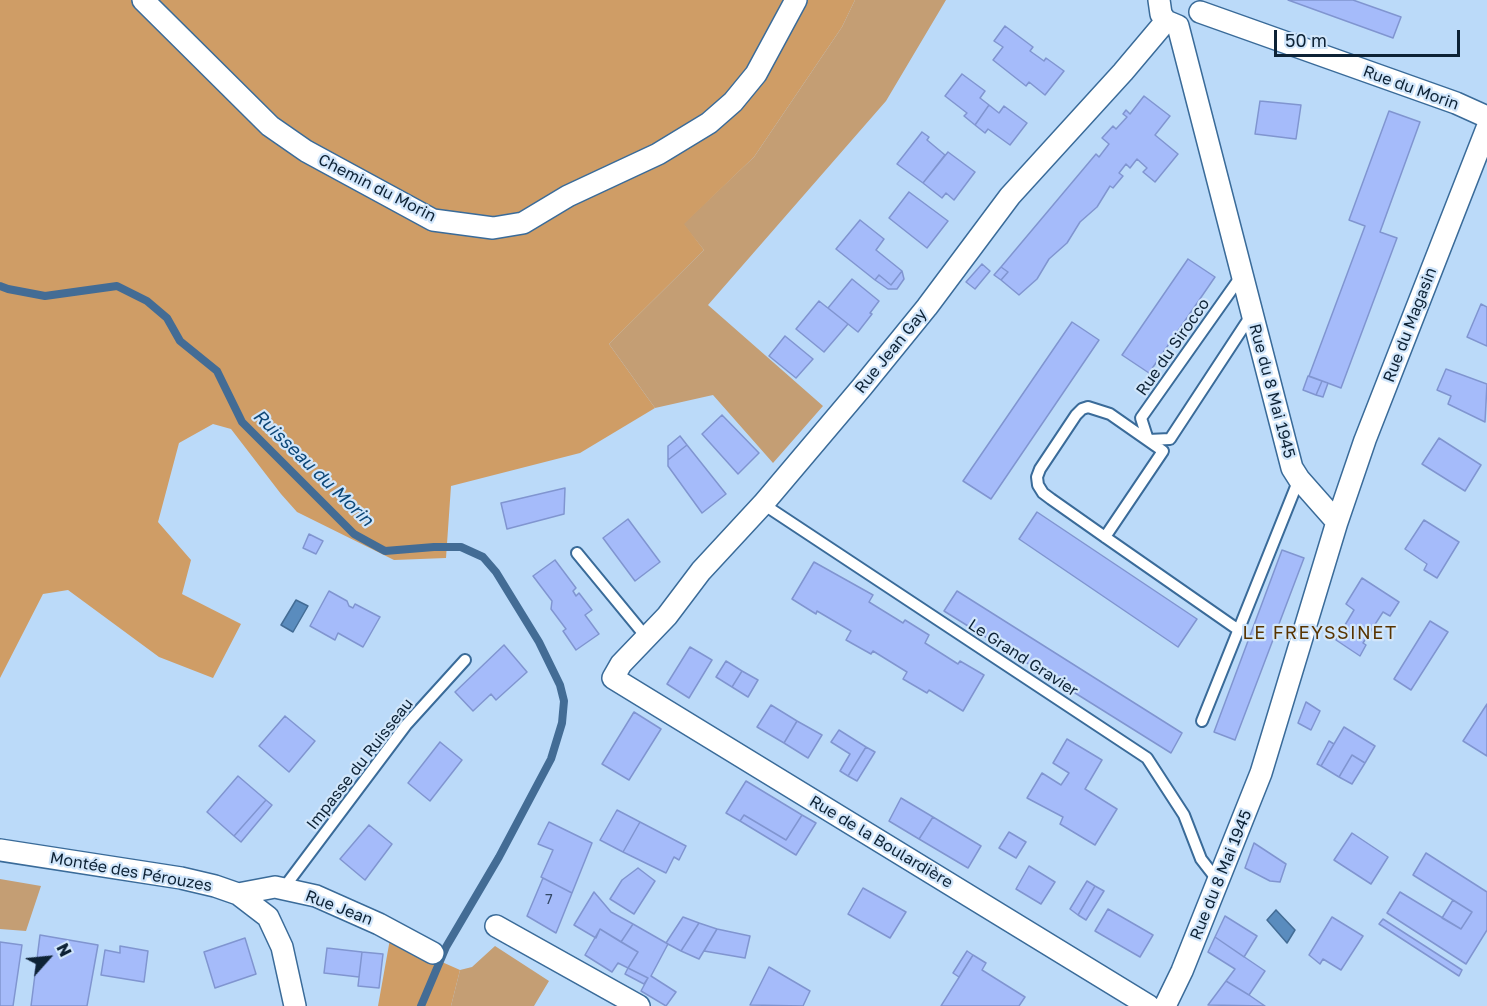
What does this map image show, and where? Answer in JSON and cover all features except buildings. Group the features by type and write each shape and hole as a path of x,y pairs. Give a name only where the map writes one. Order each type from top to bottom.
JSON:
{"street":[{"name":"Chemin du Morin","path":"143,0 270,126 306,151 433,220 493,228 523,223 568,196 658,154 708,123 733,102 756,74 796,0"},
{"name":"Rue du 8 Mai 1945","path":"1159,0 1161,15 1172,24 1242,275 1292,468 1337,522 1261,773 1182,971 1165,1006"},
{"name":"Rue Jean Gay","path":"613,678 621,664 647,638 702,571 763,504 927,307 1010,196 1123,72 1172,24 1188,25 1195,20 1200,6"},
{"name":"Rue du Morin","path":"1200,6 1487,117"},
{"name":"Rue du Magasin","path":"1337,522 1365,441 1487,129"},
{"name":"Rue de la Boulardière","path":"613,678 1149,1006"},
{"name":"Montée des Pérouzes","path":"0,850 181,878 238,894 268,917 282,946 295,1006"},
{"name":"Rue Jean","path":"238,894 275,887 316,896 379,924 433,953"},
{"path":"496,926 639,1006"}],"lane":[{"name":"Rue du Sirocco","path":"1105,537 1163,451 1148,440 1141,418 1242,275"},
{"path":"1239,631 1043,493 1038,485 1037,477 1076,415 1088,407 1110,414 1148,440 1170,439 1252,314"},
{"path":"1202,721 1299,479"},
{"name":"Le Grand Gravier","path":"763,504 1148,758 1184,815 1201,859 1218,880"},
{"path":"577,553 647,638"},
{"name":"Impasse du Ruisseau","path":"284,889 406,725 465,660"}],"shaded area":[{"path":"0,0 855,0 842,27 754,157 684,224 704,250 609,344 655,408 580,453 451,486 446,558 394,560 297,512 231,429 213,424 179,443 158,522 191,560 182,594 241,624 213,678 159,657 68,590 43,594 0,678"},
{"path":"855,0 946,0 886,101 708,305 823,406 773,463 713,395 655,408 609,344 704,250 683,224 754,157 842,27"},
{"path":"0,879 41,886 26,931 0,929"},
{"path":"390,939 460,970 451,1006 378,1006"},
{"path":"495,946 549,981 534,1006 451,1006 460,970 472,967"}],"water":[{"path":"296,600 308,606 293,632 281,625"},
{"path":"1276,910 1295,930 1287,943 1267,920"}],"waterway":[{"name":"Ruisseau du Morin","path":"0,286 45,296 117,286 147,301 167,318 180,341 217,371 242,422 354,534 385,551 461,547 483,557 496,572 539,642 560,685 564,701 562,723 551,759 499,857 446,947 421,1006"}],"district":[{"name":"LE FREYSSINET","path":"1320,633"}]}
